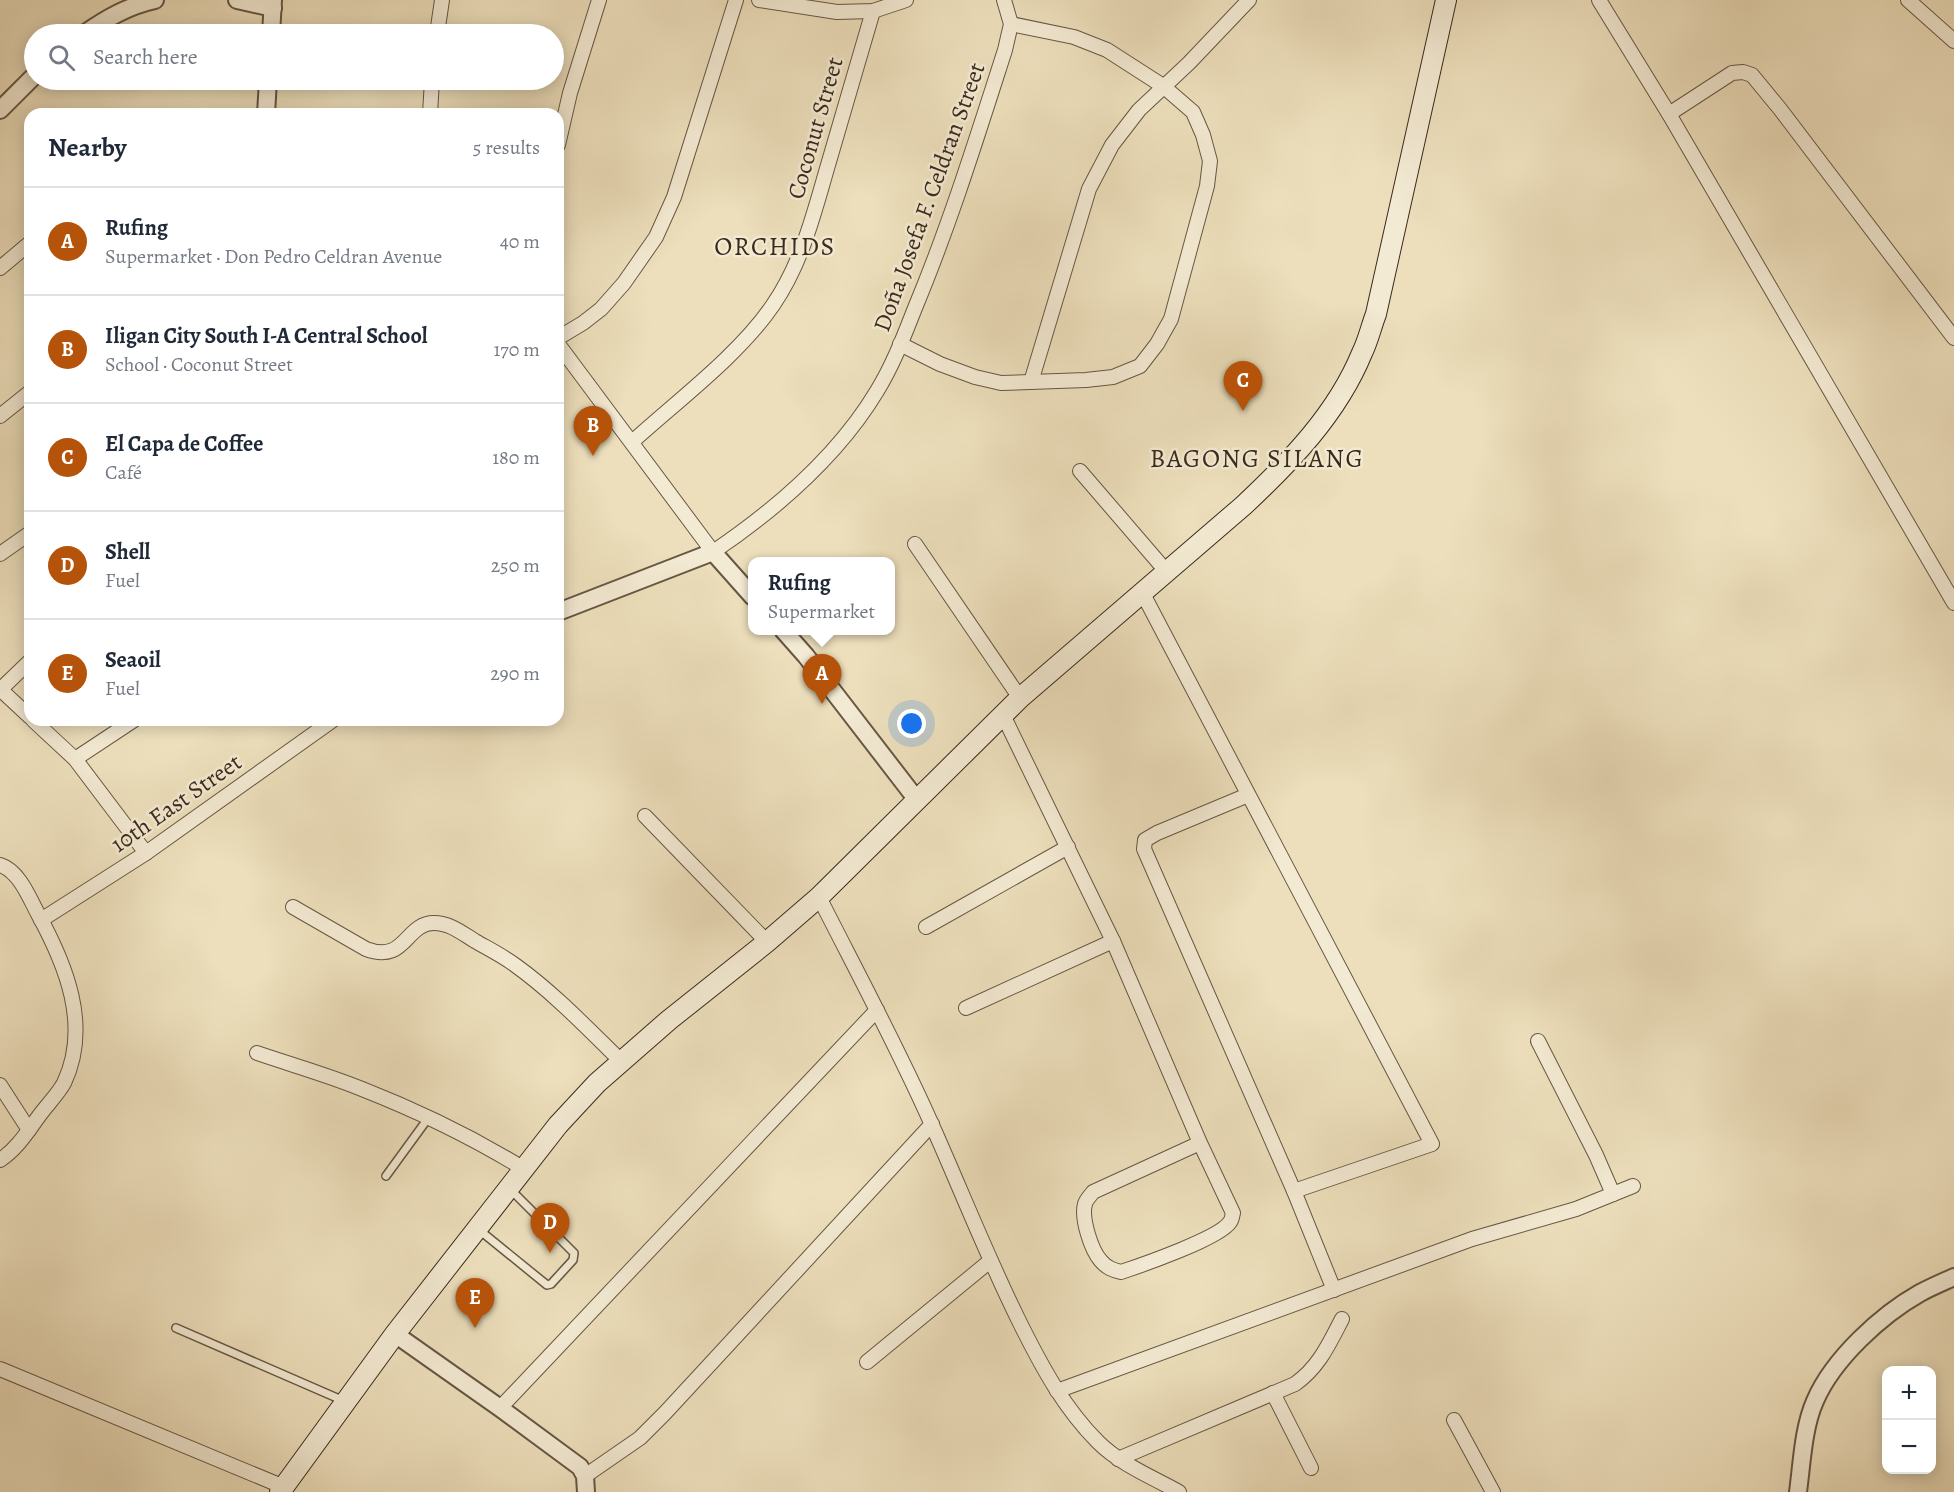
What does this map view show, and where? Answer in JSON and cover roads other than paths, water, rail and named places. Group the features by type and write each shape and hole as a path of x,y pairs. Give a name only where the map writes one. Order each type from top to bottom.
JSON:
{"main road":[{"path":"282,1489 395,1334 558,1125 597,1083 669,1020 767,942 819,897 1020,698 1250,499 1307,441 1346,387 1362,353 1376,314 1446,0"}],"street":[{"path":"98,24 136,4 155,0"},
{"path":"237,0 273,4 272,24"},
{"path":"438,24 442,0"},
{"path":"564,119 599,0"},
{"path":"564,334 601,309 624,283 656,237 674,197 736,0"},
{"path":"759,0 837,12 873,11 906,0"},
{"name":"Doña Josefa F. Celdran Street","path":"713,552 747,529 778,503 840,442 854,426 878,390 935,261 1005,50 1011,24 1004,0"},
{"path":"1031,382 1089,189 1112,145 1139,110 1189,63 1249,0"},
{"path":"1599,0 1669,114 1954,601"},
{"path":"1908,0 1954,41"},
{"name":"Coconut Street","path":"632,442 752,332 773,305 791,275 807,237 873,11"},
{"path":"900,344 940,364 975,377 1001,383 1086,380 1113,377 1140,366 1157,345 1171,319 1207,186 1210,161 1203,135 1192,112 1163,86 1107,50 1074,37 1011,24"},
{"path":"1669,114 1732,73 1743,72 1752,75 1954,338"},
{"path":"0,110 24,86"},
{"path":"266,108 267,90"},
{"path":"430,108 431,90"},
{"path":"0,268 24,248"},
{"path":"564,352 713,552 748,591"},
{"path":"0,416 24,397"},
{"path":"1080,471 1166,571"},
{"path":"0,554 24,537"},
{"path":"915,544 1020,698"},
{"path":"564,610 713,552"},
{"path":"1142,592 1432,1143 1294,1191"},
{"path":"787,635 917,800"},
{"path":"24,667 0,689 24,712"},
{"path":"1003,715 1113,940 1200,1143 1233,1213 1230,1223 1200,1242 1121,1272 1110,1269 1100,1259 1091,1241 1084,1217 1085,1202 1093,1192 1200,1143"},
{"path":"39,726 75,759 146,853"},
{"path":"75,759 125,726"},
{"name":"10th East Street","path":"41,920 146,853 325,726"},
{"path":"1248,795 1157,833 1145,840 1143,845 1146,857 1294,1191 1334,1290"},
{"path":"645,816 767,942"},
{"path":"927,927 1068,847"},
{"path":"0,865 20,882 41,920 69,982 77,1028 75,1047 63,1084 16,1147 0,1160"},
{"path":"819,897 932,1124 990,1261 1034,1351 1057,1391 1087,1431 1118,1459 1179,1492"},
{"path":"293,907 376,953 394,950 429,923 451,926 514,964 555,997 621,1061"},
{"path":"966,1008 1113,940"},
{"path":"500,1408 877,1010"},
{"path":"1538,1041 1596,1155 1613,1194"},
{"path":"257,1053 360,1088 429,1117 485,1145 524,1168"},
{"path":"0,1085 29,1130"},
{"path":"395,1334 580,1467 586,1484 666,1413 932,1124"},
{"path":"1057,1391 1472,1239 1576,1209 1633,1185"},
{"path":"867,1362 990,1261"},
{"path":"1798,1492 1808,1424 1815,1402 1829,1375 1854,1346 1882,1320 1919,1293 1954,1277"},
{"path":"1118,1459 1295,1384 1312,1370 1324,1355 1342,1318"},
{"path":"0,1369 282,1489"},
{"path":"1273,1393 1311,1468"},
{"path":"1454,1420 1493,1492"}],"lane":[{"path":"386,1176 429,1117"},
{"path":"478,1229 547,1285 551,1284 573,1260 574,1252 509,1188"},
{"path":"176,1328 346,1402"}],"place":[{"name":"El Capa de Coffee","path":"1243,411"},
{"name":"Iligan City South I-A Central School","path":"593,456"},
{"name":"Rufing","path":"822,704"},
{"name":"Shell","path":"550,1253"},
{"name":"Seaoil","path":"475,1328"}],"district":[{"name":"ORCHIDS","path":"775,246"},
{"name":"BAGONG SILANG","path":"1257,458"}]}
